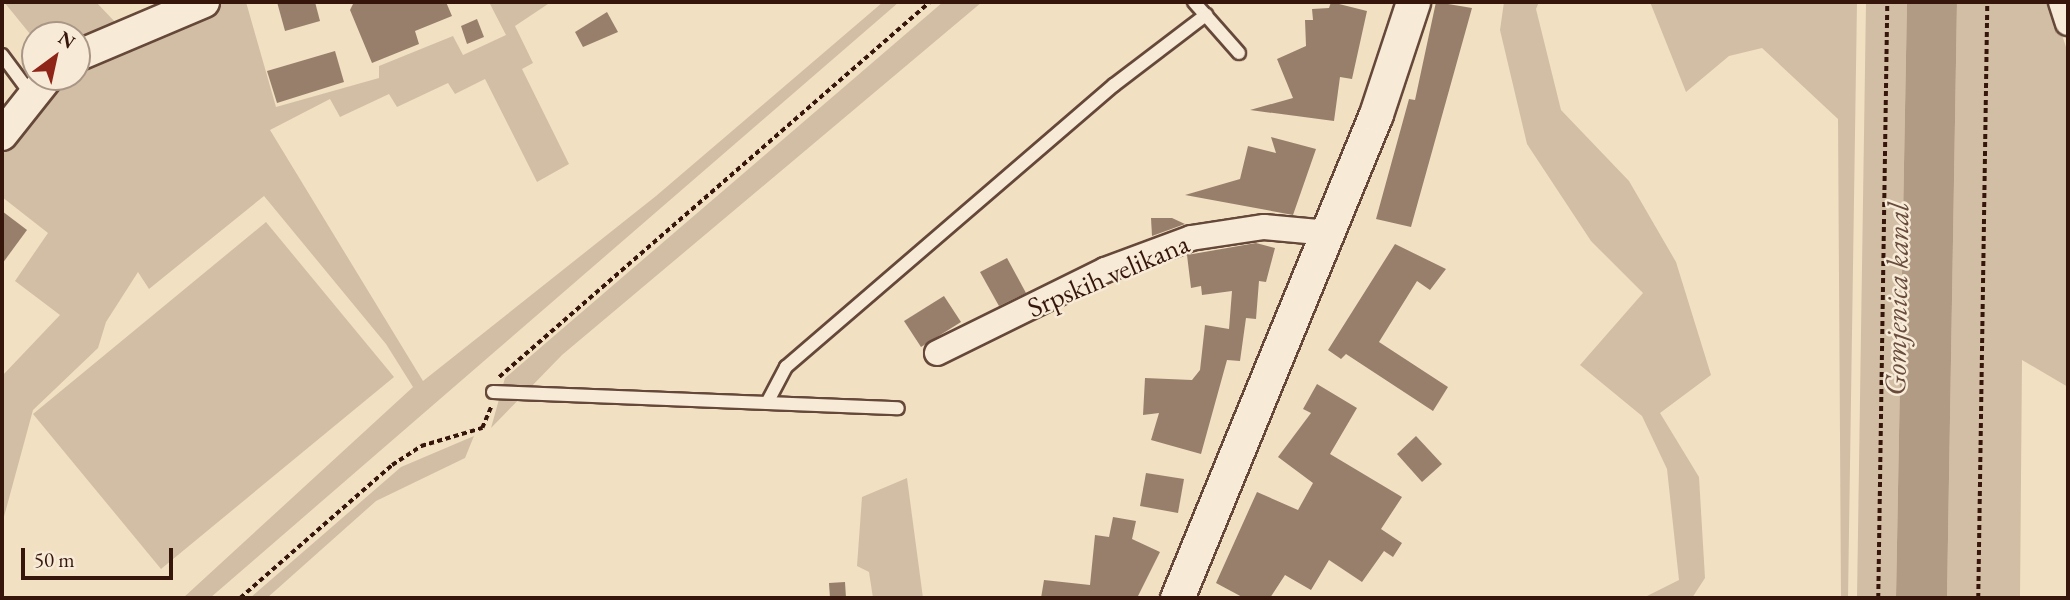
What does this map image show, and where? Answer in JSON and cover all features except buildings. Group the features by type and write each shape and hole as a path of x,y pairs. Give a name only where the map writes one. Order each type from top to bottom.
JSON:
{"main road":[{"path":"1177,598 1329,233 1413,2"}],"street":[{"path":"91,51 204,2"},
{"path":"2061,2 2068,23"},
{"path":"2,135 35,91"},
{"name":"Srpskih velikana","path":"937,353 1105,270 1191,238 1264,227 1329,233"}],"lane":[{"path":"1194,2 1239,53"},
{"path":"767,403 786,367 1114,85 1206,15"},
{"path":"2,55 21,70"},
{"path":"493,392 898,408"}],"path":[{"path":"240,598 392,465 421,446 482,428 493,392 514,358 930,2"},
{"path":"1878,598 1887,2"},
{"path":"1978,598 1987,2"}],"shaded area":[{"path":"4,2 96,2 116,23 91,36 91,21 21,23"},
{"path":"218,2 246,2 276,107 379,78 379,66 453,36 463,55 506,35 489,2 551,2 515,26 533,63 522,69 569,164 537,182 485,79 455,94 448,83 397,107 389,94 340,117 330,99 270,130 423,381 656,196 883,2 899,2 210,598 183,598 413,387 386,344 264,196 149,289 138,272 106,322 98,348 33,410 2,524 2,376 60,315 15,281 48,233 2,197 2,147 48,91 91,91 91,58"},
{"path":"943,2 982,2 562,355 491,428 505,378"},
{"path":"1504,2 1539,2 1536,9 1561,110 1629,181 1676,262 1711,375 1660,413 1699,477 1705,578 1692,598 1643,598 1679,580 1667,469 1642,416 1580,365 1643,293 1591,241 1527,144 1500,30"},
{"path":"1650,2 1857,2 1848,598 1841,598 1838,119 1762,48 1729,56 1686,92"},
{"path":"1866,2 1907,2 1896,598 1857,598"},
{"path":"1907,2 1957,2 1947,598 1896,598"},
{"path":"1957,2 2051,2 2068,53 2068,387 2022,360 2020,598 1947,598"},
{"path":"266,222 394,377 161,569 33,414"},
{"path":"474,436 465,458 376,501 267,598 250,598 401,467"},
{"path":"907,478 923,598 873,598 869,572 857,566 862,497"}],"water label":[{"name":"Gomjenica kanal","path":"1897,299"}]}
